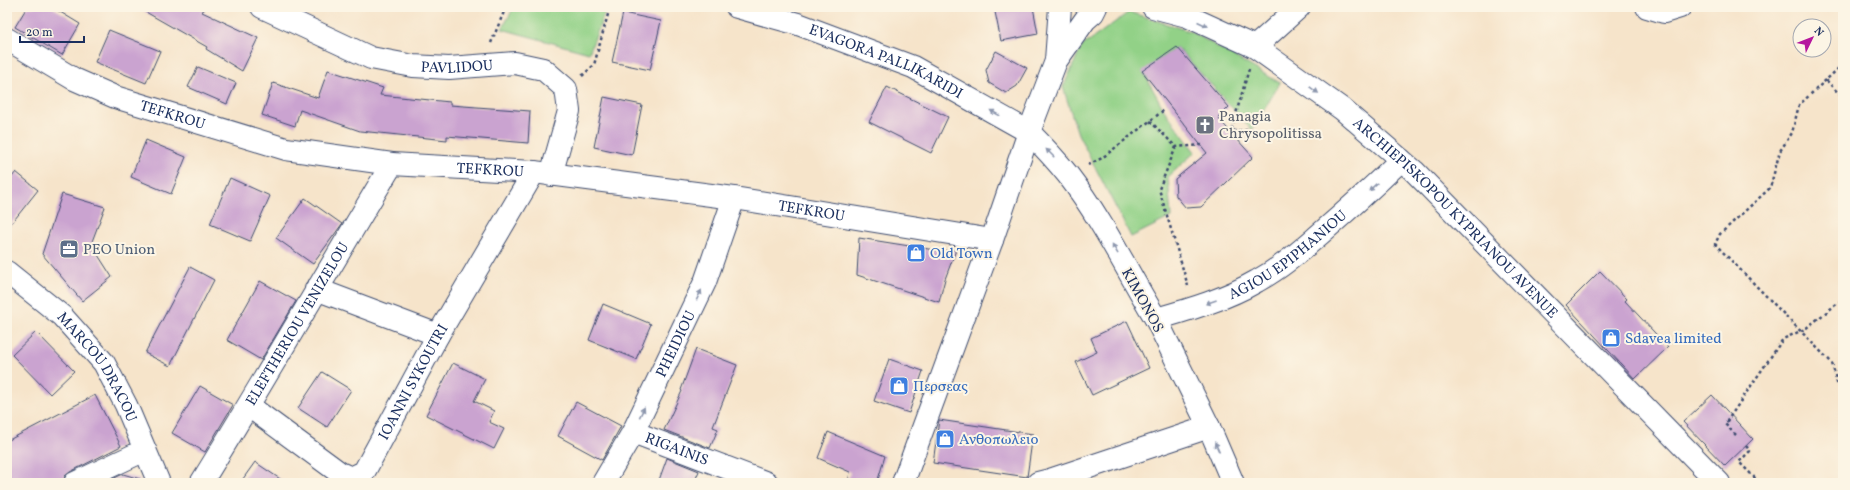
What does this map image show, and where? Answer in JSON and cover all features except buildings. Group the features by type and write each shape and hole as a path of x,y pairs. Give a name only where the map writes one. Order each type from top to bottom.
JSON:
{"street":[{"name":"PAVLIDOU","path":"262,7 371,58 413,66 449,68 515,63 543,69 566,89"},
{"name":"EVAGORA PALLIKARIDI","path":"737,7 798,24 913,67 1029,132"},
{"path":"1056,61 1060,7"},
{"path":"1060,7 1069,16 1090,13"},
{"name":"ARCHIEPISKOPOU KYPRIANOU AVENUE","path":"1153,7 1186,16 1256,48 1342,110 1414,171 1719,483"},
{"path":"1256,48 1299,7"},
{"path":"1647,7 1664,12 1680,7"},
{"path":"903,483 1056,61 1090,13"},
{"name":"TEFKROU","path":"7,39 74,79 115,97 286,149 392,164 542,174 734,198 992,240"},
{"path":"542,174 569,111 566,89"},
{"name":"KIMONOS","path":"1029,132 1055,158 1069,176 1092,210 1156,319 1233,483"},
{"name":"AGIOU EPIPHANIOU","path":"1156,319 1194,308 1230,294 1258,280 1290,260 1355,204 1401,160"},
{"name":"ELEFTHERIOU VENIZELOU","path":"201,483 249,406 316,289 392,164"},
{"name":"IOANNI SYKOUTRI","path":"249,406 340,473 351,478 364,472 438,335 542,174"},
{"name":"PHEIDIOU","path":"603,483 633,432 705,282 734,198"},
{"name":"MARCOU DRACOU","path":"7,272 62,316 104,363 126,404 159,483"},
{"path":"316,289 438,335"},
{"path":"1038,483 1208,428"},
{"name":"RIGAINIS","path":"633,432 767,483"},
{"path":"75,483 145,450"}],"path":[{"path":"482,66 506,7"},
{"path":"566,89 594,65 610,7"},
{"path":"1252,130 1231,131 1256,48"},
{"path":"1843,64 1799,104 1792,133 1780,151 1770,188 1720,234 1715,244 1832,363 1837,383 1843,390"},
{"path":"1826,80 1843,98"},
{"path":"1088,165 1102,158 1164,110"},
{"path":"1150,121 1176,147 1202,145"},
{"path":"1176,147 1159,189 1194,308"},
{"path":"1736,435 1725,424 1783,339 1805,329 1843,299"},
{"path":"1746,446 1750,451 1739,462 1758,482 1756,483"}],"green space":[{"path":"514,7 607,7 589,53 502,29"},
{"path":"1129,12 1192,32 1280,83 1252,130 1177,47 1143,71 1164,110 1195,152 1168,177 1171,217 1131,237 1078,134 1063,87 1082,46"}],"place":[{"name":"Panagia Chrysopolitissa","path":"1205,125"},
{"name":"PEO Union","path":"69,249"},
{"name":"Old Town","path":"916,253"},
{"name":"Sdavea limited","path":"1611,338"},
{"name":"Περσεας","path":"899,386"},
{"name":"Ανθοπωλειο","path":"945,439"}]}
